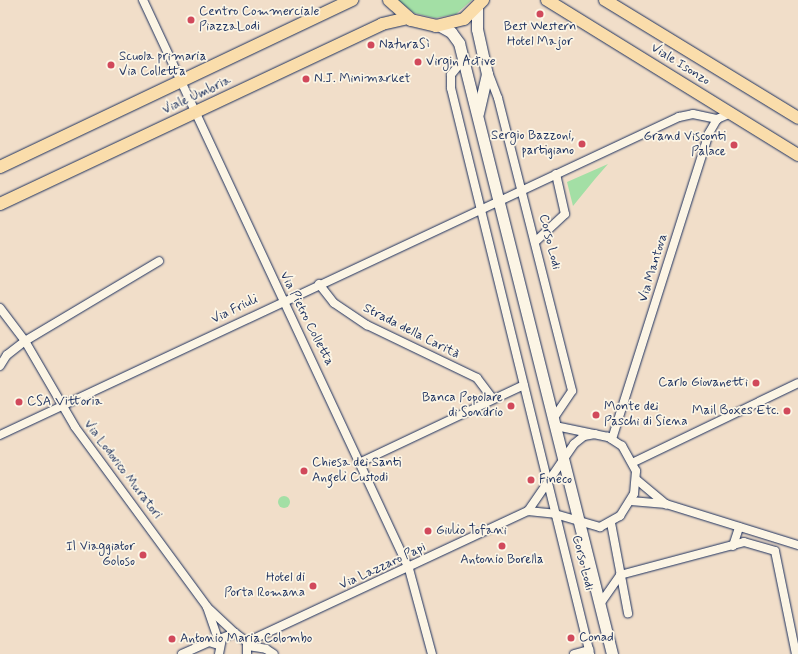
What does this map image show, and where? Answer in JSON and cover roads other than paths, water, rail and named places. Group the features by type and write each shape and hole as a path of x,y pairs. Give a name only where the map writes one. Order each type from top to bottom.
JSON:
{"main road":[{"name":"Viale Umbria","path":"0,166 352,0"},
{"path":"389,0 397,10 408,18 440,26 460,21 480,4"},
{"name":"Viale Isonzo","path":"547,0 798,154"},
{"name":"Viale Isonzo","path":"605,0 798,118"},
{"name":"Corso Lodi","path":"477,116 487,70 477,29 480,4"},
{"name":"Viale Umbria","path":"0,204 382,24 408,18"},
{"name":"Corso Lodi","path":"440,26 456,37 463,60 612,654"}],"street":[{"name":"Via Pietro Colletta","path":"143,0 361,462 409,568 432,654"},
{"name":"Corso Lodi","path":"463,60 451,76 450,85 590,652"},
{"name":"Corso Lodi","path":"487,70 498,98 572,392 555,422"},
{"path":"718,119 731,113"},
{"name":"Via Friuli","path":"0,435 521,189 686,115 718,119"},
{"name":"Via Mantova","path":"612,439 706,139 718,119"},
{"path":"534,242 566,214 556,174"},
{"path":"0,366 7,355 25,341 159,261"},
{"name":"Strada della Carità","path":"319,284 334,303 367,325 477,378 493,399"},
{"name":"Via Lodovico Muratori","path":"0,308 25,341 62,406 207,607 235,633 247,647"},
{"path":"634,462 798,383"},
{"path":"361,462 524,385"},
{"path":"528,511 555,514 598,527 611,523 631,501 637,480 634,462 612,439 555,422"},
{"path":"564,459 577,441 595,434"},
{"name":"Via Lazzaro Papi","path":"247,647 528,511 564,459"},
{"path":"637,480 666,504"},
{"path":"631,501 666,504 798,545"},
{"path":"611,523 628,613"},
{"path":"734,546 739,527"},
{"path":"620,575 734,546 744,542 775,551 778,559 796,654"},
{"name":"Corso Lodi","path":"600,604 620,575"},
{"name":"Via Lodovico Muratori","path":"207,607 218,644 219,654"},
{"path":"182,654 209,642 218,644 226,635 235,633"},
{"path":"247,647 266,649 274,654"},
{"path":"574,654 590,652"}],"place":[{"name":"Best Western Hotel Major","path":"540,14"},
{"name":"Centro Commerciale PiazzaLodi","path":"191,20"},
{"name":"NaturaSì","path":"371,45"},
{"name":"Virgin Active","path":"418,62"},
{"name":"Scuola primaria Via Colletta","path":"111,65"},
{"name":"N.J. Minimarket","path":"306,79"},
{"name":"Sergio Bazzoni, partigiano","path":"582,144"},
{"name":"Grand Visconti Palace","path":"734,145"},
{"name":"Carlo Giovanetti","path":"756,383"},
{"name":"CSA Vittoria","path":"19,402"},
{"name":"Banca Popolare di Sondrio","path":"511,406"},
{"name":"Mail Boxes Etc.","path":"787,411"},
{"name":"Monte dei Paschi di Siena","path":"596,415"},
{"name":"Chiesa dei Santi Angeli Custodi","path":"304,471"},
{"name":"Fineco","path":"531,480"},
{"name":"Giulio Tofani","path":"428,531"},
{"name":"Antonio Borella","path":"502,546"},
{"name":"Il Viaggiator Goloso","path":"143,555"},
{"name":"Hotel di Porta Romana","path":"313,586"},
{"name":"Conad","path":"571,638"},
{"name":"Antonio Maria Colombo","path":"172,639"}]}
